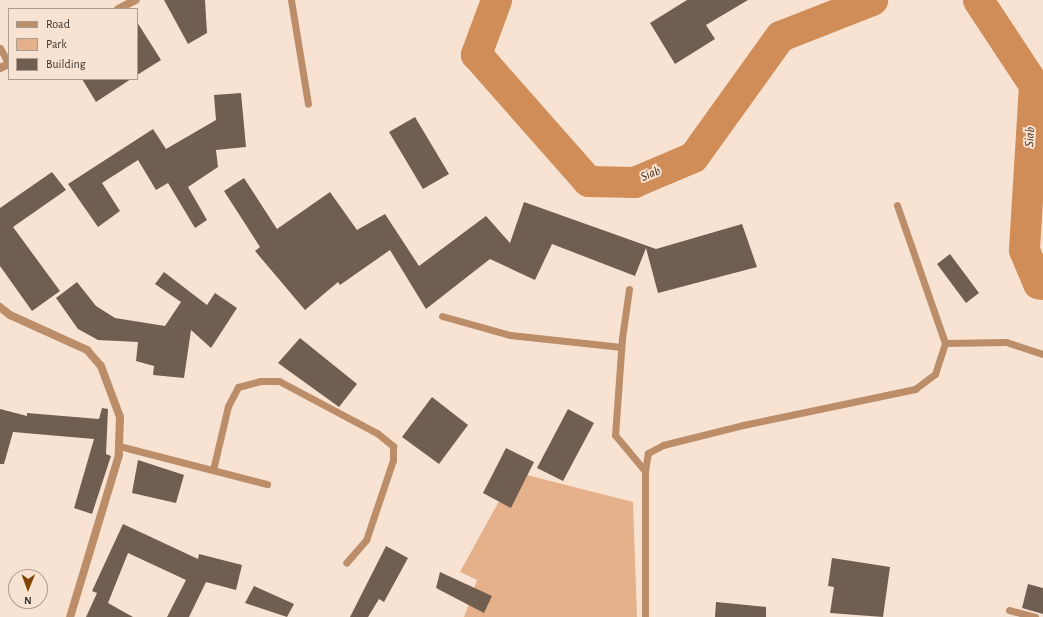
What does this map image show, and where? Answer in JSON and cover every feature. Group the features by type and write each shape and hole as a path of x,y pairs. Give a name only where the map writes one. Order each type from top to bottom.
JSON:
{"street":[{"path":"120,8 136,0"},
{"path":"0,307 10,315 88,350 97,361 120,417 119,446 70,617"}],"lane":[{"path":"291,0 308,104"},
{"path":"0,48 8,62"},
{"path":"645,617 645,471 648,453 663,445 915,389 935,374 945,343 897,205"},
{"path":"629,289 621,347 615,435 645,471"},
{"path":"442,316 510,335 621,347"},
{"path":"945,343 1006,342 1043,354"},
{"path":"213,470 228,406 238,387 260,381 279,381 376,433 393,446 393,460 366,540 346,563"},
{"path":"119,446 267,484"},
{"path":"1009,610 1035,617"}],"green space":[{"path":"515,472 633,502 637,617 464,617 477,580 460,572"}],"building":[{"path":"164,0 205,0 207,33 188,44"},
{"path":"687,0 748,0 706,25 715,39 675,64 650,23"},
{"path":"138,24 161,60 138,74"},
{"path":"83,80 129,80 96,102"},
{"path":"241,93 246,147 216,150 218,167 188,187 207,220 195,228 168,183 156,190 138,160 102,183 120,211 98,227 68,184 153,129 166,149 216,120 214,95"},
{"path":"415,117 449,174 423,189 389,132"},
{"path":"52,172 66,190 13,227 60,291 32,311 0,266 0,208"},
{"path":"244,178 277,229 330,192 357,230 385,214 419,266 486,216 510,243 524,202 656,249 742,224 757,267 658,293 646,248 635,276 552,244 535,280 490,259 426,309 390,250 340,285 338,282 305,310 255,251 260,247 224,191"},
{"path":"950,254 979,293 966,303 937,264"},
{"path":"164,272 207,305 215,293 237,308 211,348 191,330 184,378 153,375 154,366 136,361 138,342 98,340 78,329 56,298 77,282 96,306 115,318 165,326 181,302 155,284"},
{"path":"300,338 357,384 339,407 278,363"},
{"path":"432,397 468,425 439,464 402,437"},
{"path":"102,408 108,409 106,454 111,456 92,514 74,508 94,439 13,432 4,464 0,464 0,409 27,416 27,413 99,419"},
{"path":"568,409 594,423 563,481 537,468"},
{"path":"506,448 534,462 511,508 483,493"},
{"path":"138,460 184,475 176,503 132,493"},
{"path":"123,524 198,559 199,554 242,565 236,590 206,582 189,617 167,617 186,580 128,553 108,603 133,617 86,617 97,593 92,591"},
{"path":"386,546 408,558 384,602 379,599 368,617 350,617"},
{"path":"832,558 890,567 883,617 830,613 834,587 828,586"},
{"path":"440,572 492,596 484,613 436,588"},
{"path":"1028,584 1043,588 1043,614 1022,608"},
{"path":"254,586 294,604 287,617 245,603"},
{"path":"716,602 766,607 766,617 715,617"}],"waterway":[{"name":"Siab","path":"496,0 476,54 588,181 634,182 693,157 780,36 872,0"},
{"name":"Siab","path":"978,0 1034,85 1024,250 1038,283 1043,284"}]}
